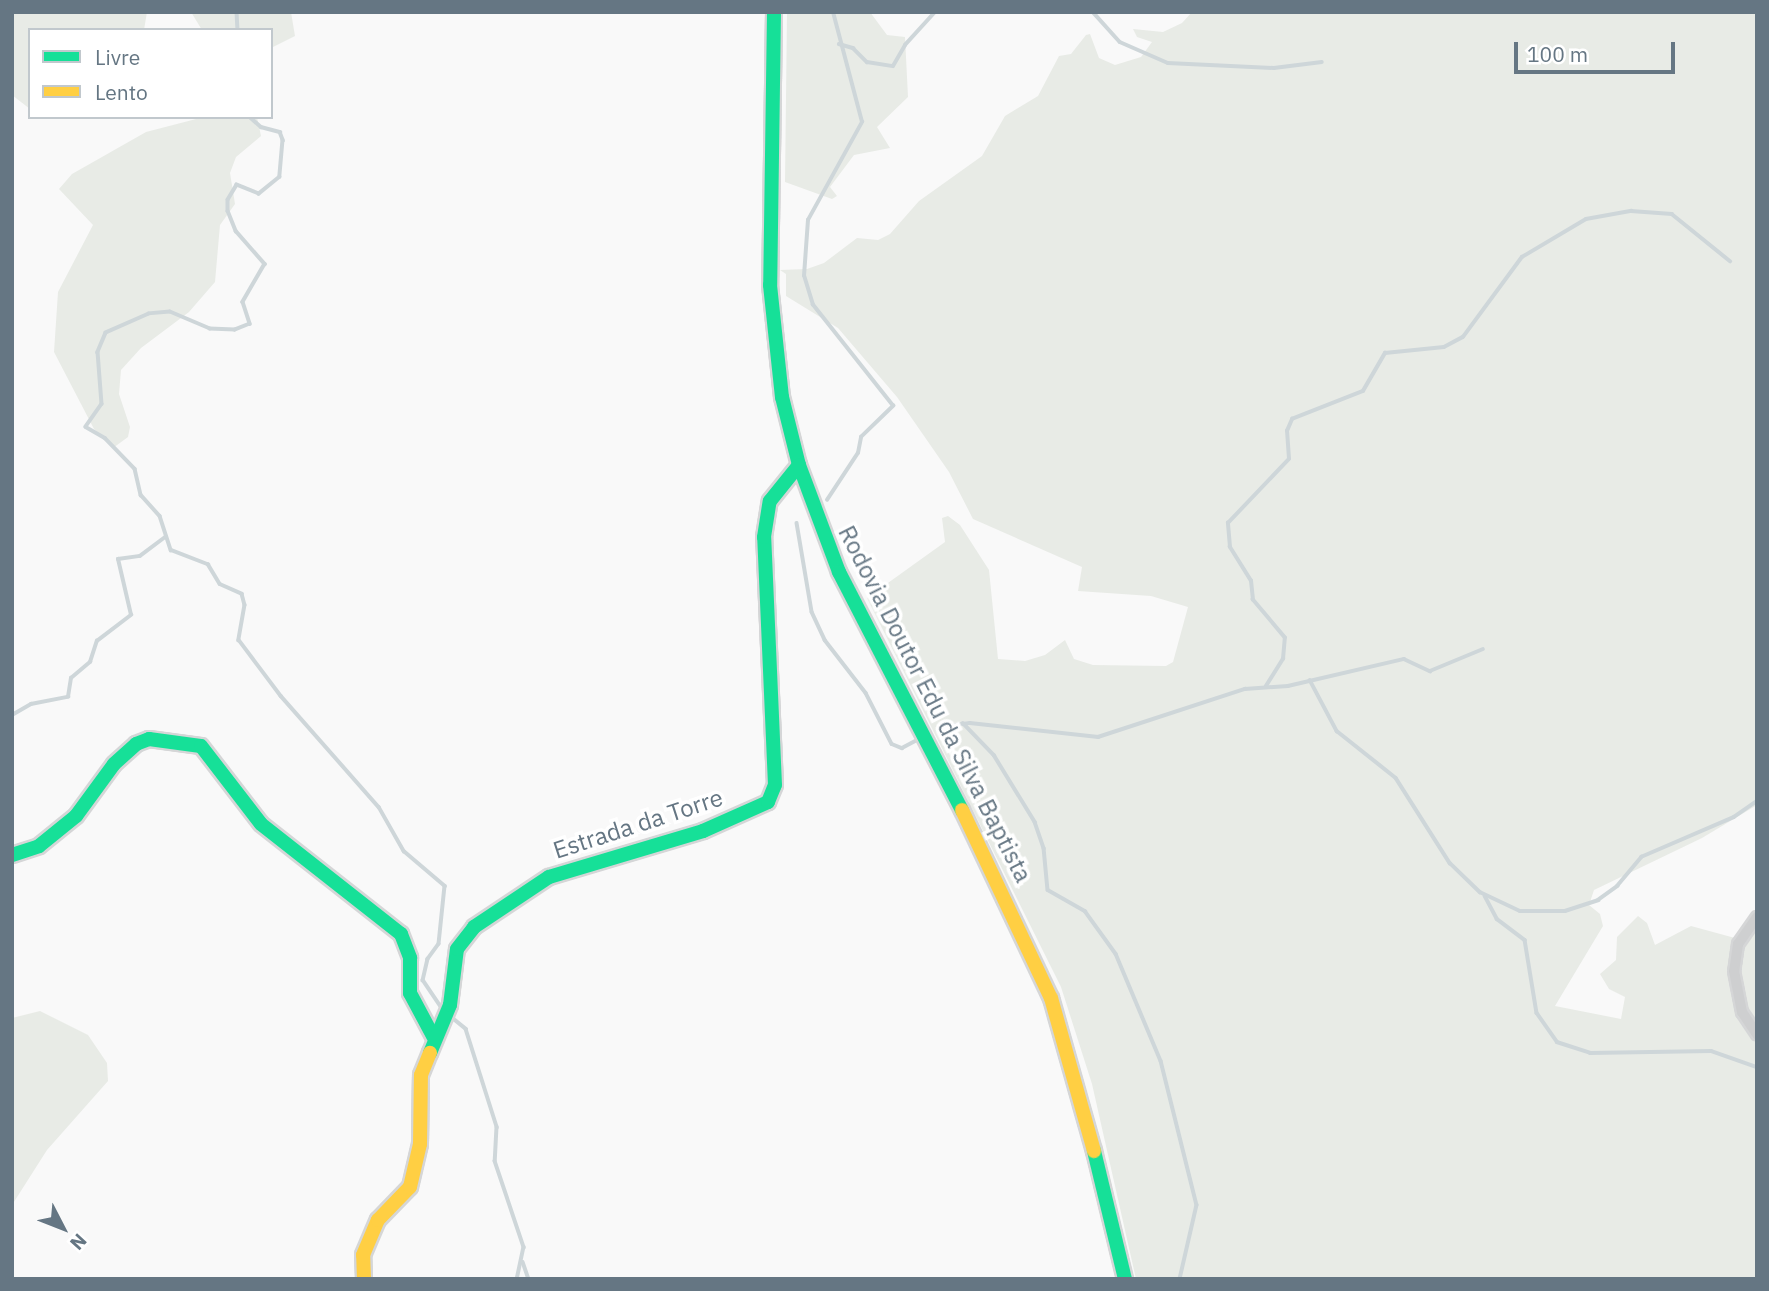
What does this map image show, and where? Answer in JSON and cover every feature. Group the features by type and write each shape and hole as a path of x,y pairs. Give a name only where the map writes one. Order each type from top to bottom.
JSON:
{"street":[{"name":"Rodovia Doutor Edu da Silva Baptista","path":"774,12 769,285 782,397 799,465 839,572 989,861 1047,989 1078,1085 1125,1279"},
{"name":"Estrada da Torre","path":"364,1279 363,1255 378,1220 410,1187 420,1144 421,1075 433,1036 447,1010 457,949 474,927 504,904 549,877 703,831 768,802 775,785 772,644 764,537 770,501 799,465"},
{"path":"12,855 40,846 76,816 114,764 136,744 149,739 201,746 261,824 401,934 410,957 410,993 433,1036"},
{"path":"1757,917 1738,944 1734,971 1742,1013 1757,1034"}],"shaded area":[{"path":"12,12 147,12 144,28 28,28 28,107 12,95"},
{"path":"191,12 291,12 295,36 273,47 273,28 201,28"},
{"path":"787,12 870,12 887,35 905,37 908,97 877,127 890,148 854,155 830,187 837,196 832,199 785,182"},
{"path":"1192,12 1757,12 1757,805 1702,838 1594,890 1589,905 1600,914 1603,926 1555,1006 1621,1019 1625,997 1609,989 1600,974 1616,960 1617,937 1638,916 1647,923 1655,945 1691,926 1746,941 1757,931 1757,1279 1136,1279 1092,1084 1061,987 867,598 945,542 942,518 948,516 960,525 989,570 998,659 1025,661 1045,655 1065,640 1074,659 1093,665 1166,666 1173,662 1188,607 1151,596 1078,591 1082,567 973,519 949,472 897,397 838,328 786,296 786,274 780,270 807,269 824,263 857,238 878,240 890,234 919,201 982,156 1005,116 1038,96 1059,56 1071,54 1086,35 1090,34 1099,58 1115,65 1141,57 1152,42 1137,37 1133,29 1163,32 1182,23"},
{"path":"196,119 257,119 261,136 236,157 230,173 235,204 220,225 215,282 189,312 141,348 121,370 119,394 130,427 128,437 113,448 94,429 54,352 58,292 93,225 59,189 72,174 146,132"},
{"path":"40,1011 88,1035 107,1063 108,1081 47,1150 12,1205 12,1018"}],"waterway":[{"path":"237,12 238,28"},
{"path":"827,500 858,453 861,437 893,406 813,305 804,276 808,220 862,122 833,12"},
{"path":"839,44 853,48 867,62 893,66 905,45 935,12"},
{"path":"1093,12 1120,42 1168,63 1274,68 1322,62"},
{"path":"252,119 261,127 280,132 283,140 280,177 259,194 237,185 228,200 228,211 236,231 265,264 243,302 250,324 235,330 210,329 170,312 149,314 106,333 98,352 102,404 86,427 105,438 135,469 141,495 160,516 171,550 208,564 220,584 242,594 245,605 239,640 281,696 379,807 404,851 445,886 439,944 428,959 423,980 443,1010"},
{"path":"1266,686 1283,659 1285,638 1253,600 1251,581 1230,547 1228,523 1289,459 1287,431 1292,419 1363,391 1385,353 1444,347 1463,337 1522,257 1586,219 1631,211 1672,214 1730,261"},
{"path":"797,523 812,612 825,640 866,693 892,744 902,748 915,741"},
{"path":"12,715 31,704 68,697 71,678 90,662 97,641 131,615 118,559 140,556 165,537"},
{"path":"941,727 970,723 1098,737 1245,689 1288,686 1404,659 1430,671 1483,649"},
{"path":"1310,680 1337,731 1396,778 1450,863 1480,892 1520,911 1565,911 1598,900 1617,886 1641,857 1734,817 1757,801"},
{"path":"963,723 994,755 1035,822 1044,848 1048,890 1085,911 1116,954 1161,1061 1197,1205 1180,1279"},
{"path":"1485,896 1497,919 1525,940 1537,1013 1557,1042 1590,1053 1711,1051 1757,1067"},
{"path":"449,1015 466,1029 497,1127 495,1161 524,1247 517,1279"},
{"path":"523,1262 529,1279"}],"traffic: fast":[{"path":"774,12 770,285 782,397 799,465 839,572 962,810"},
{"path":"430,1053 450,1005 457,949 474,927 549,877 703,831 768,802 775,785 764,537 770,501 799,465"},
{"path":"12,855 39,846 76,816 114,764 136,744 149,739 201,746 261,824 401,934 410,958 410,993 433,1036"},
{"path":"1094,1151 1125,1279"}],"traffic: slow":[{"path":"962,810 1051,998 1094,1151"},
{"path":"364,1279 363,1255 378,1220 410,1187 420,1144 421,1075 430,1053"}]}
